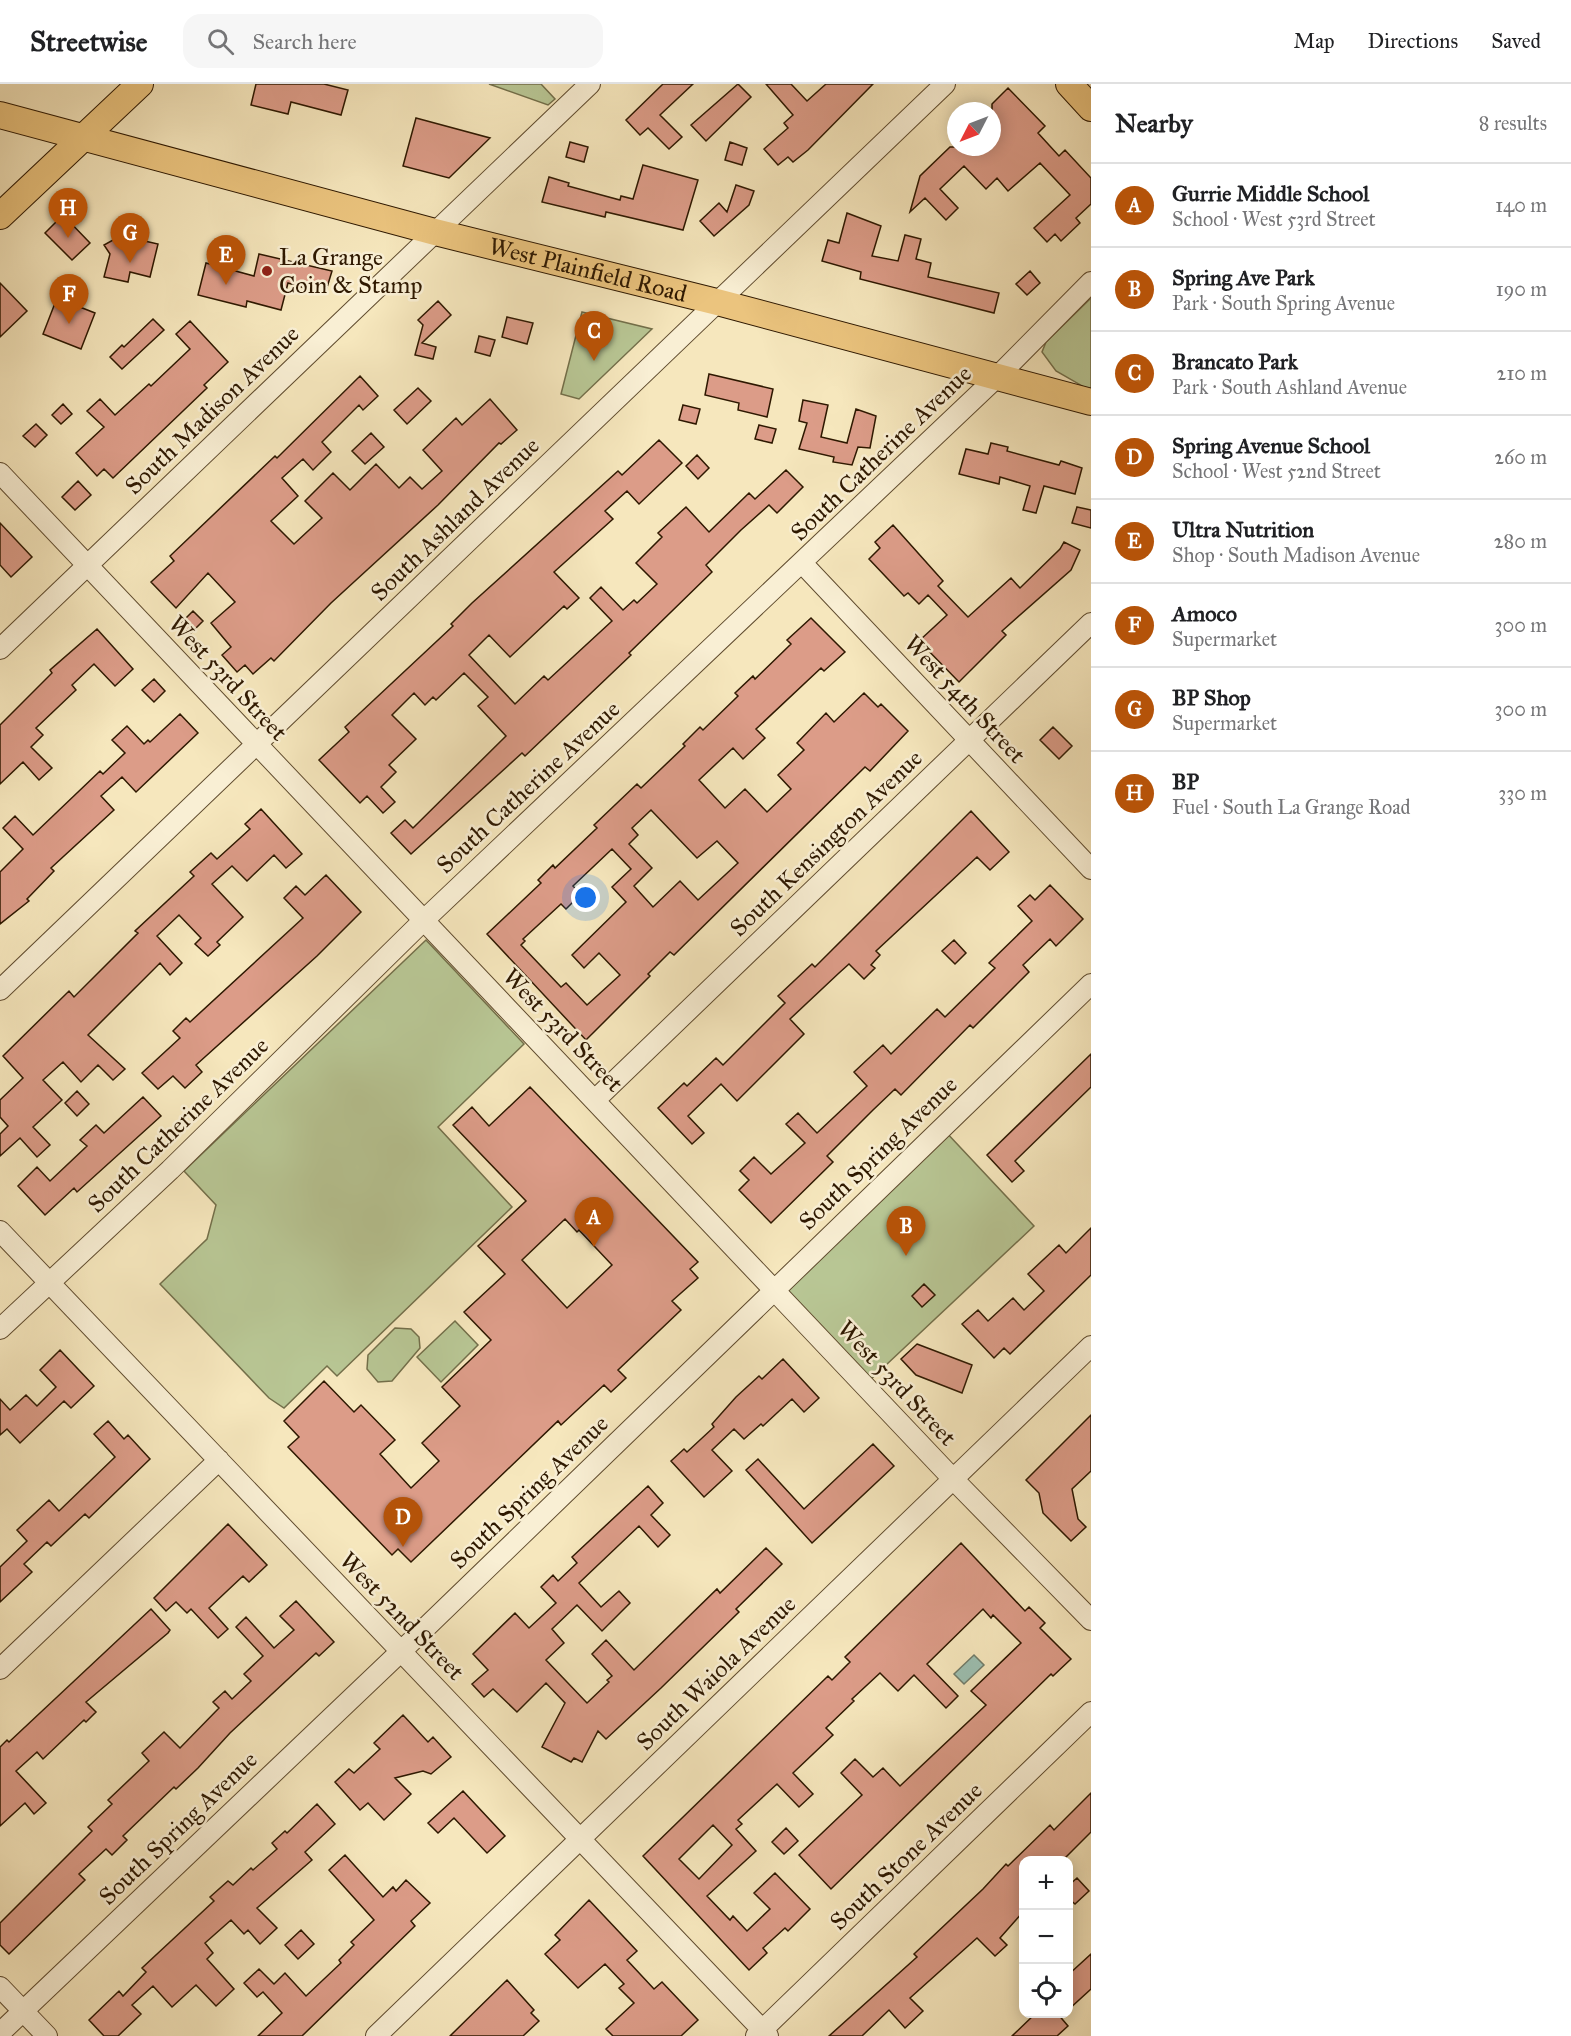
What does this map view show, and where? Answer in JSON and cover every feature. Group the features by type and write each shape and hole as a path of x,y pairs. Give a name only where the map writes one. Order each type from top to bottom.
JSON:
{"main road":[{"path":"0,216 140,84"},
{"path":"1069,84 1091,108"},
{"name":"West Plainfield Road","path":"0,115 435,232 717,302 1091,402"}],"street":[{"name":"South Madison Avenue","path":"0,649 590,84"},
{"name":"South Ashland Avenue","path":"0,990 945,84"},
{"name":"South Catherine Avenue","path":"0,1329 171,1170 423,921 803,564 998,376 1091,282"},
{"name":"West 53rd Street","path":"0,473 953,1479 1091,1620"},
{"name":"West 54th Street","path":"803,564 1091,869"},
{"name":"South Kensington Avenue","path":"595,1100 1091,623"},
{"name":"South Spring Avenue","path":"0,2033 401,1651 1091,984"},
{"name":"West 52nd Street","path":"0,1231 581,1840 762,2034"},
{"name":"South Waiola Avenue","path":"376,2036 1091,1346"},
{"path":"0,1669 219,1460"},
{"name":"South Stone Avenue","path":"762,2034 1091,1712"},
{"path":"0,1987 47,2036"}],"green space":[{"path":"489,84 541,84 555,99 548,105"},
{"path":"1091,298 1091,391 1056,371 1042,352 1046,342"},
{"path":"582,312 652,329 579,399 561,394"},
{"path":"426,940 524,1044 438,1127 512,1207 337,1376 327,1366 284,1408 269,1398 160,1284 207,1239 216,1205 184,1171"},
{"path":"944,1130 1034,1226 869,1381 778,1287"},
{"path":"455,1321 478,1345 441,1382 417,1357"},
{"path":"395,1328 411,1329 419,1337 420,1348 392,1381 378,1382 367,1369 368,1355"}],"shaded area":[{"path":"974,1655 984,1665 964,1684 954,1674"}],"building":[{"path":"256,84 324,84 348,90 341,115 291,102 288,114 251,105"},
{"path":"663,84 693,84 660,115 682,137 669,149 648,128 640,135 626,120"},
{"path":"738,84 751,97 706,141 691,125"},
{"path":"766,84 791,84 807,101 826,84 873,84 808,150 793,162 788,157 778,165 764,149 788,128 784,123 793,115"},
{"path":"1008,88 1045,126 1038,133 1059,156 1065,150 1091,178 1091,204 1076,218 1080,223 1061,241 1055,234 1047,242 1034,228 1070,195 1040,163 1008,191 997,178 986,189 964,166 940,189 958,208 946,220 925,198 910,212 920,176 947,150 947,156 1001,156 1001,102 994,102"},
{"path":"416,118 490,138 449,178 403,166"},
{"path":"570,142 588,147 584,162 566,157"},
{"path":"730,142 747,148 742,165 725,160"},
{"path":"643,165 698,180 683,230 606,212 605,217 542,202 549,177 569,183 568,186 620,200 621,196 633,199"},
{"path":"736,185 754,191 749,205 714,236 700,221 719,203 727,212"},
{"path":"847,213 881,226 872,256 898,261 905,235 921,239 916,259 931,263 928,277 999,293 994,313 860,279 861,272 822,261 828,240 839,243"},
{"path":"63,215 90,243 72,260 45,233"},
{"path":"131,230 136,239 158,244 150,277 130,272 128,282 104,277 110,254 104,245"},
{"path":"259,254 332,271 325,294 288,283 281,310 247,301 246,307 198,295 206,263 254,276"},
{"path":"1030,271 1040,283 1027,295 1016,284"},
{"path":"0,283 27,311 0,337"},
{"path":"57,298 95,313 81,349 43,334"},
{"path":"438,301 451,315 422,343 436,347 433,359 415,355 423,325 418,320"},
{"path":"507,317 533,323 527,344 502,337"},
{"path":"153,319 164,330 122,369 110,357"},
{"path":"190,321 228,362 204,385 207,388 113,478 104,469 97,476 76,453 104,427 87,411 100,399 115,415 149,384 151,386 190,349 176,334"},
{"path":"479,336 495,340 490,356 475,352"},
{"path":"709,374 773,389 767,417 738,410 739,403 705,395"},
{"path":"360,376 378,396 363,410 359,405 322,442 331,452 313,470 303,459 282,478 298,496 271,521 294,544 322,518 305,501 333,473 350,490 376,464 399,488 410,477 422,489 442,471 423,450 456,418 462,425 490,399 517,430 501,444 499,443 438,505 331,603 274,661 271,658 253,674 245,665 237,672 222,655 231,647 211,623 235,602 208,573 176,608 151,582 174,561 170,556 275,456 277,458"},
{"path":"418,388 431,401 407,424 394,410"},
{"path":"803,400 828,405 821,437 847,443 856,409 876,416 870,448 858,447 852,465 833,462 834,457 799,449 807,423 799,421"},
{"path":"63,404 72,414 61,424 52,415"},
{"path":"683,405 700,409 696,424 679,420"},
{"path":"36,424 47,435 35,447 23,436"},
{"path":"759,425 776,429 772,443 755,439"},
{"path":"371,433 384,447 365,464 352,451"},
{"path":"659,440 682,463 639,504 627,491 605,511 613,519 554,572 579,598 567,609 564,606 510,657 489,635 469,655 515,704 544,676 548,680 612,621 590,598 601,587 623,610 634,600 637,603 657,584 636,563 662,537 658,533 686,507 709,532 749,493 755,499 786,470 803,487 777,513 769,505 741,530 706,565 712,572 629,653 631,655 525,756 522,753 411,854 391,833 405,820 413,828 506,736 478,706 488,697 464,673 436,700 433,697 425,705 414,693 392,715 416,739 389,765 396,772 381,787 395,802 383,813 367,796 360,803 319,760 349,732 345,727 453,626 451,624 472,603 618,471 622,475"},
{"path":"991,443 1008,447 1007,451 1059,465 1061,461 1082,468 1075,494 1044,486 1036,513 1023,510 1030,486 1000,477 999,484 959,474 966,449 988,454"},
{"path":"697,455 709,468 698,479 686,466"},
{"path":"78,481 91,495 75,510 62,497"},
{"path":"1077,507 1091,510 1091,528 1072,523"},
{"path":"0,523 32,557 11,577 0,565"},
{"path":"893,525 943,581 938,586 968,617 1011,578 1020,588 1060,549 1064,542 1080,550 1071,570 1002,631 1006,635 959,682 919,641 947,615 928,595 919,604 908,593 904,596 869,559 880,548 875,542"},
{"path":"193,611 203,621 190,634 180,624"},
{"path":"811,618 845,652 824,671 821,668 756,729 765,738 743,759 733,748 699,780 725,808 745,789 767,812 791,789 778,775 804,750 797,743 826,713 834,722 864,693 878,707 881,704 908,731 870,771 865,767 674,955 670,952 648,974 650,976 586,1040 487,934 541,883 538,880 553,865 555,868 597,828 594,825 637,784 641,788 685,746 683,744 700,727 703,730 738,696 735,693 753,676 755,679 791,644 787,640","holes":["651,810 697,858 717,841 738,863 698,900 680,881 653,907 634,886 652,868 629,844 638,835 632,828","612,849 631,869 612,887 626,902 572,955 584,968 599,953 620,975 587,1005 566,983 561,987 521,945 525,941 523,939 561,904 566,909 581,894 573,886"]},
{"path":"97,629 133,669 115,686 94,664 72,685 76,690 36,728 43,735 31,747 52,768 39,780 23,762 0,784 0,725 52,673 50,670"},
{"path":"154,679 165,691 154,702 142,690"},
{"path":"180,714 198,733 136,792 122,777 101,796 114,810 51,868 54,871 27,899 29,901 0,924 0,872 23,849 3,828 15,816 33,835 100,771 103,774 125,753 112,740 127,726 144,744 148,740 150,742"},
{"path":"1053,727 1072,746 1059,759 1040,740"},
{"path":"261,809 302,854 286,868 274,855 247,881 232,866 212,884 243,917 217,942 220,945 208,956 195,944 201,938 179,915 157,936 182,963 170,975 160,963 88,1035 125,1069 113,1080 98,1065 81,1082 63,1062 43,1080 62,1100 33,1127 50,1145 37,1157 20,1138 0,1156 0,1134 8,1126 0,1117 0,1100 23,1078 3,1056 69,991 74,997 138,933 135,931 194,876 190,872 211,853 217,859 250,829 245,824"},
{"path":"971,811 1009,852 990,870 977,857 876,951 880,955 871,965 875,968 864,979 849,964 839,973 790,1019 804,1034 737,1101 721,1084 688,1116 704,1133 692,1144 658,1108 684,1083 687,1086 716,1058 723,1065 785,1003 778,996 812,964 815,967"},
{"path":"326,875 361,912 317,956 196,1065 202,1072 185,1088 173,1076 158,1089 142,1073 180,1038 173,1031 186,1018 190,1022 303,918 284,898 296,886 305,895"},
{"path":"1050,885 1083,919 1056,946 1050,939 1023,965 1029,972 973,1028 970,1025 901,1095 895,1089 873,1110 827,1156 833,1162 771,1223 739,1190 749,1180 740,1171 754,1157 771,1174 805,1143 786,1124 798,1113 817,1133 867,1086 854,1072 883,1045 891,1054 937,1009 945,1017 995,968 989,963 1032,921 1018,906 1030,895 1035,900"},
{"path":"954,940 966,953 955,964 942,951"},
{"path":"1091,1054 1091,1087 1015,1161 1024,1171 1012,1182 987,1155"},
{"path":"530,1087 698,1262 690,1269 698,1278 672,1301 681,1310 618,1370 626,1378 611,1392 604,1385 561,1425 558,1421 411,1562 398,1549 392,1555 288,1447 299,1437 284,1421 324,1381 354,1412 361,1405 395,1440 380,1454 411,1488 439,1461 422,1443 460,1406 442,1387 491,1340 464,1312 505,1274 478,1246 526,1201 453,1125 472,1107 489,1126","holes":["565,1219 577,1232 579,1230 612,1265 567,1308 522,1260"]},
{"path":"77,1091 89,1104 77,1116 65,1103"},
{"path":"143,1097 161,1116 77,1192 74,1188 45,1215 18,1186 37,1167 50,1181 87,1146 80,1140 96,1125 104,1133"},
{"path":"1091,1228 1091,1275 1010,1354 1004,1348 994,1358 962,1324 978,1310 988,1321 1013,1298 1024,1310 1044,1291 1028,1274 1059,1245 1066,1253"},
{"path":"924,1284 935,1295 922,1307 912,1296"},
{"path":"917,1344 972,1365 962,1393 916,1375 901,1359"},
{"path":"60,1350 94,1386 71,1408 64,1401 20,1443 7,1429 0,1435 0,1399 10,1410 26,1395 37,1406 56,1387 40,1370"},
{"path":"783,1359 819,1398 804,1412 792,1399 763,1426 761,1424 744,1439 734,1429 712,1450 732,1471 704,1497 671,1461 684,1449 687,1452 714,1427 712,1424 736,1397 759,1376 762,1379"},
{"path":"1091,1415 1091,1471 1072,1489 1078,1519 1086,1527 1071,1541 1043,1513 1039,1493 1026,1480"},
{"path":"108,1421 124,1439 128,1435 150,1459 89,1518 85,1514 51,1546 47,1542 24,1564 32,1572 0,1602 0,1567 27,1541 17,1530 49,1500 59,1511 115,1457 94,1434"},
{"path":"873,1444 894,1466 812,1543 746,1470 758,1459 804,1509"},
{"path":"648,1486 663,1503 651,1515 670,1535 658,1547 639,1526 579,1583 601,1607 619,1591 630,1603 602,1631 577,1605 552,1629 564,1643 546,1660 587,1703 609,1682 607,1680 612,1676 592,1654 606,1640 634,1670 717,1589 720,1593 766,1548 782,1564 736,1609 739,1612 661,1688 606,1739 598,1731 582,1762 574,1758 571,1762 542,1747 565,1703 546,1683 517,1712 493,1689 484,1697 472,1684 488,1670 473,1654 515,1613 529,1628 556,1603 541,1587 553,1575 558,1581 577,1563 572,1557"},
{"path":"228,1524 267,1565 249,1582 243,1576 209,1608 228,1629 218,1638 191,1609 187,1613 176,1602 166,1611 154,1598"},
{"path":"961,1543 1025,1611 1029,1607 1045,1623 1040,1628 1071,1659 1053,1676 1051,1674 831,1889 799,1855 862,1795 841,1773 855,1759 873,1777 883,1768 900,1786 986,1705 971,1691 1021,1643 993,1615 991,1618 983,1609 927,1664 958,1696 946,1708 914,1675 898,1691 880,1673 852,1699 854,1701 826,1728 833,1735 793,1773 813,1794 799,1807 777,1784 738,1820 742,1824 736,1829 756,1851 707,1896 730,1920 733,1916 747,1931 770,1909 754,1893 775,1873 810,1909 788,1931 785,1928 763,1948 767,1953 749,1970 643,1856 828,1676 832,1680 850,1662 845,1657","holes":["713,1825 732,1845 699,1879 679,1859"]},
{"path":"296,1601 334,1642 319,1656 316,1653 230,1733 198,1768 176,1789 174,1787 123,1836 127,1840 112,1855 106,1849 79,1874 85,1880 9,1954 0,1945 0,1923 92,1831 88,1827 112,1804 108,1800 149,1761 142,1753 164,1732 180,1748 219,1708 213,1702 225,1691 232,1699 251,1681 244,1674 263,1656 236,1627 246,1617 274,1648 294,1630 280,1616"},
{"path":"151,1609 170,1630 168,1633 86,1702 96,1712 86,1722 84,1720 43,1759 37,1752 16,1771 46,1803 34,1814 25,1803 0,1826 0,1747 7,1740 9,1742"},
{"path":"403,1715 428,1742 433,1737 451,1757 431,1774 423,1771 395,1778 411,1794 384,1820 368,1803 360,1810 335,1782 349,1769 354,1773 380,1749 374,1743"},
{"path":"463,1791 505,1836 487,1853 454,1818 438,1833 428,1823"},
{"path":"1091,1793 1091,1832 1067,1856 1019,1856 1019,1917 1000,1938 1007,1945 995,1956 977,1938 910,1998 923,2011 905,2028 889,2010 862,2036 829,2036 917,1957 914,1954 1006,1864 1008,1866 1050,1825 1054,1830"},
{"path":"317,1804 335,1824 305,1852 312,1860 257,1908 277,1928 260,1944 248,1930 244,1934 231,1920 205,1943 213,1953 207,1959 234,1989 216,2006 196,1985 172,2007 153,1986 132,2005 141,2014 118,2036 104,2036 89,2020 119,1991 123,1996 146,1972 142,1968 214,1901 210,1897 228,1881 233,1885 251,1868 253,1870 277,1849 272,1843 285,1831 287,1833"},
{"path":"786,1828 798,1841 784,1854 772,1842"},
{"path":"345,1855 383,1897 393,1887 396,1891 406,1880 430,1903 411,1921 415,1926 302,2036 258,2036 282,2013 263,1992 257,1997 244,1983 259,1969 274,1984 285,1973 306,1996 341,1963 339,1960 354,1945 351,1942 374,1920 329,1870"},
{"path":"1077,1878 1089,1891 1075,1904 1073,1902 1073,1882"},
{"path":"589,1900 637,1951 627,1960 654,1989 662,1982 698,2020 681,2036 613,2036 606,2029 634,2003 619,1988 624,1984 605,1964 578,1988 545,1954 560,1940 555,1935"},
{"path":"301,1930 314,1944 298,1959 285,1945"},
{"path":"1091,1954 1091,1989 1073,2005 1073,1970"},
{"path":"507,1980 534,2010 531,2013 539,2021 523,2036 450,2036"},
{"path":"1031,2018 1061,2018 1068,2026 1057,2036 1012,2036"}],"place":[{"name":"BP","path":"68,238"},
{"name":"BP Shop","path":"130,263"},
{"name":"La Grange Coin & Stamp","path":"267,271"},
{"name":"Ultra Nutrition","path":"226,285"},
{"name":"Amoco","path":"69,324"},
{"name":"Brancato Park","path":"594,361"},
{"name":"Gurrie Middle School","path":"594,1247"},
{"name":"Spring Ave Park","path":"906,1256"},
{"name":"Spring Avenue School","path":"403,1547"}]}
